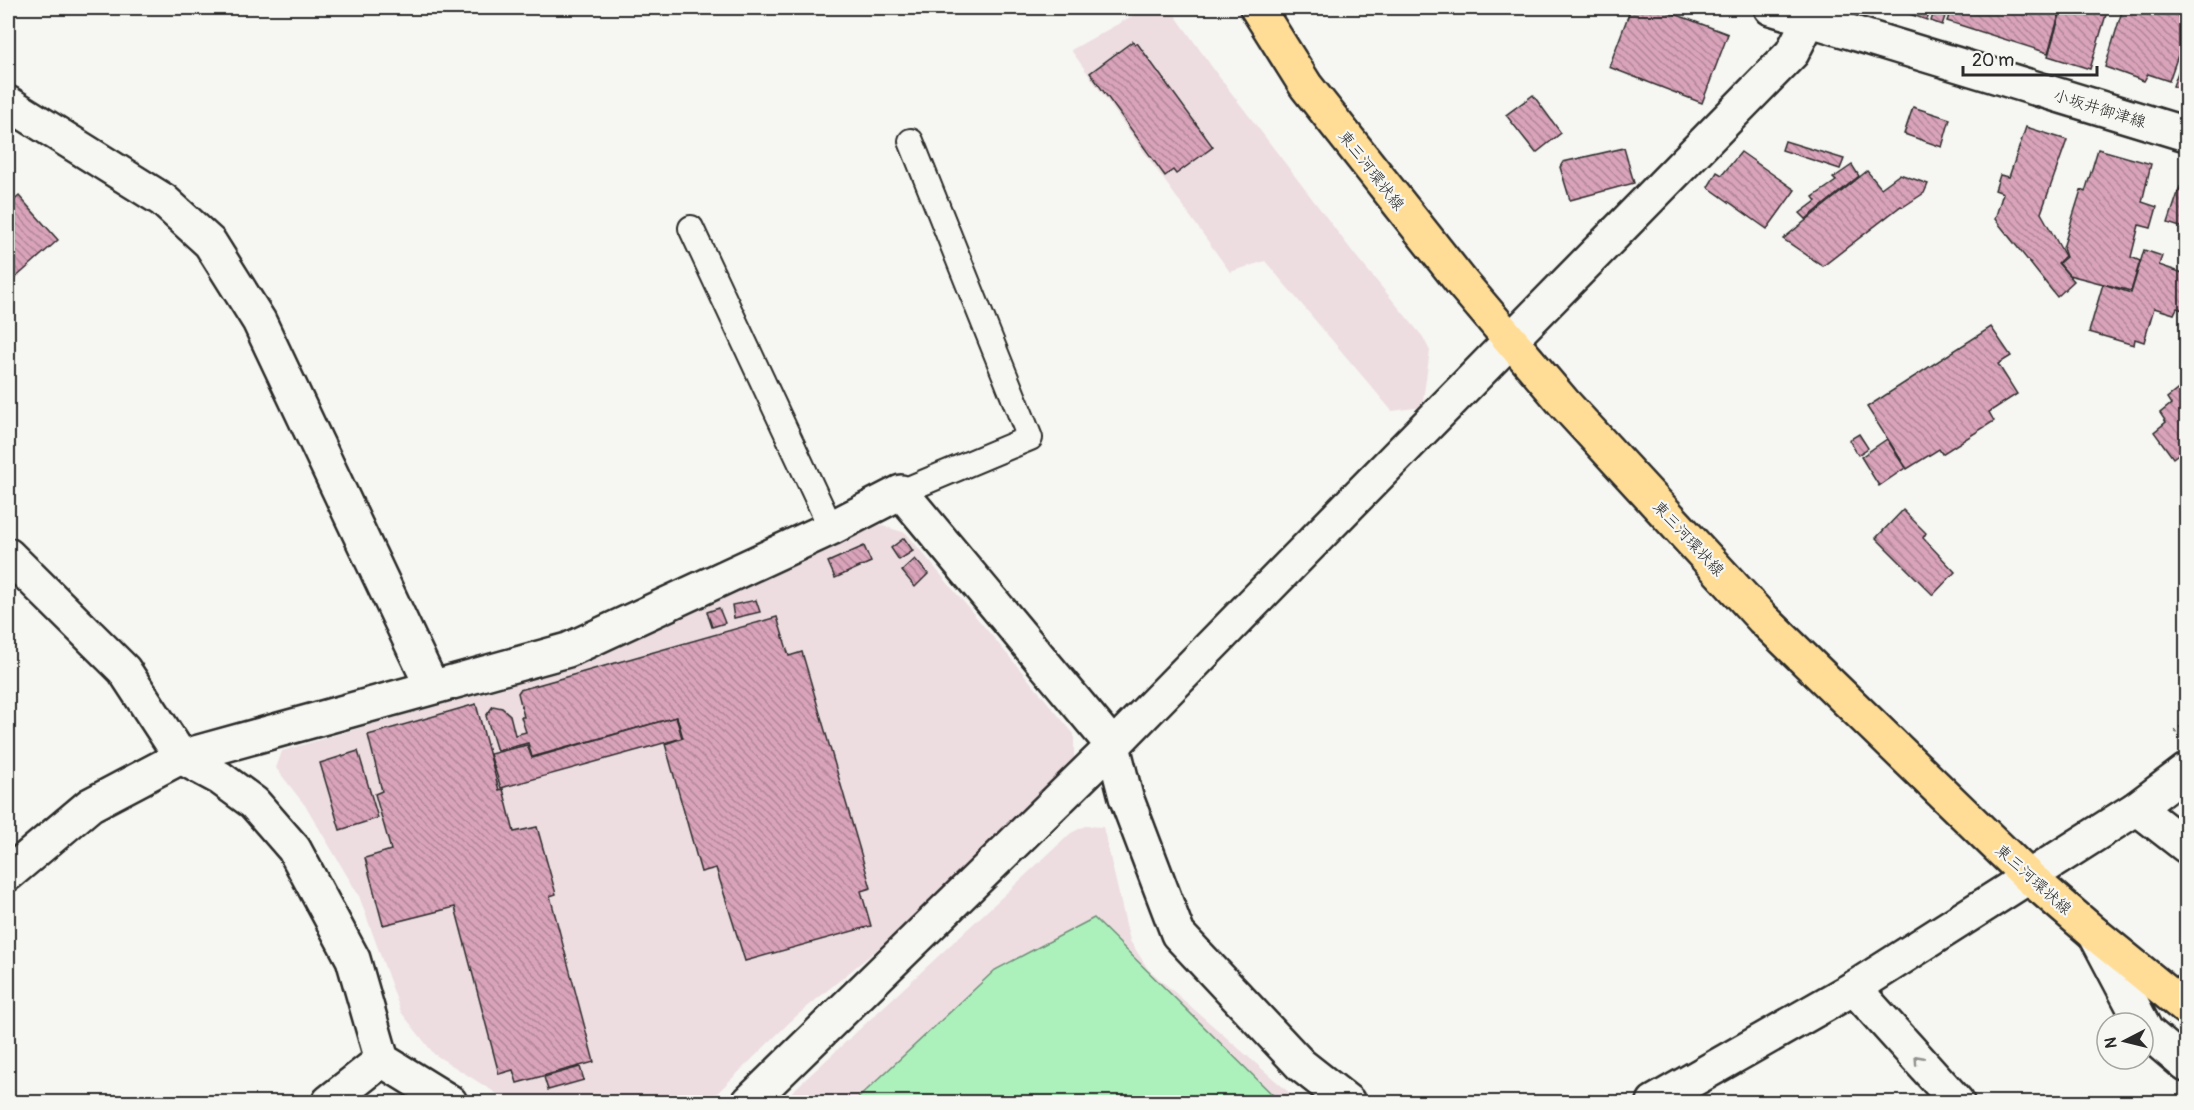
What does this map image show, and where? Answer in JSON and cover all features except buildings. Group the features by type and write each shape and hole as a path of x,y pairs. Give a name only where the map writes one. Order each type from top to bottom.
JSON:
{"main road":[{"name":"東三河環状線","path":"1257,8 1306,86 1510,341 1763,619 2029,877 2187,1008"}],"street":[{"name":"小坂井御津線","path":"1772,8 1812,13 2187,134"},
{"path":"749,1102 1113,746 1792,53 1812,13"},
{"path":"8,103 163,200 210,243 259,321 432,687"},
{"path":"8,874 90,805 181,757 568,650 831,528 901,492 1113,746 1126,797 1178,934 1301,1065 1348,1102"},
{"path":"8,555 124,670 181,757 220,778 254,803 294,849 353,959 382,1060 450,1102"},
{"path":"1654,1102 1854,988 2137,808 2187,771"},
{"path":"2137,808 2187,846"},
{"path":"2095,934 2136,1011"},
{"path":"1854,988 1957,1102"},
{"path":"2155,1038 2187,1065"},
{"path":"329,1102 382,1060"}],"lane":[{"path":"901,492 1030,438 911,141"},
{"path":"691,228 831,528"}],"shaded area":[{"path":"1147,8 1170,8 1217,74 1355,255 1423,337 1430,351 1422,407 1392,411 1265,261 1230,272 1071,50"},
{"path":"880,525 906,533 1074,734 1074,766 909,923 794,1018 708,1102 510,1102 434,1054 401,1012 359,896 307,808 276,768 282,751 567,666"},
{"path":"1085,826 1103,827 1130,941 1148,969 1300,1102 781,1102 1071,833"}],"green space":[{"path":"1094,918 1280,1102 854,1102 995,970"}]}
